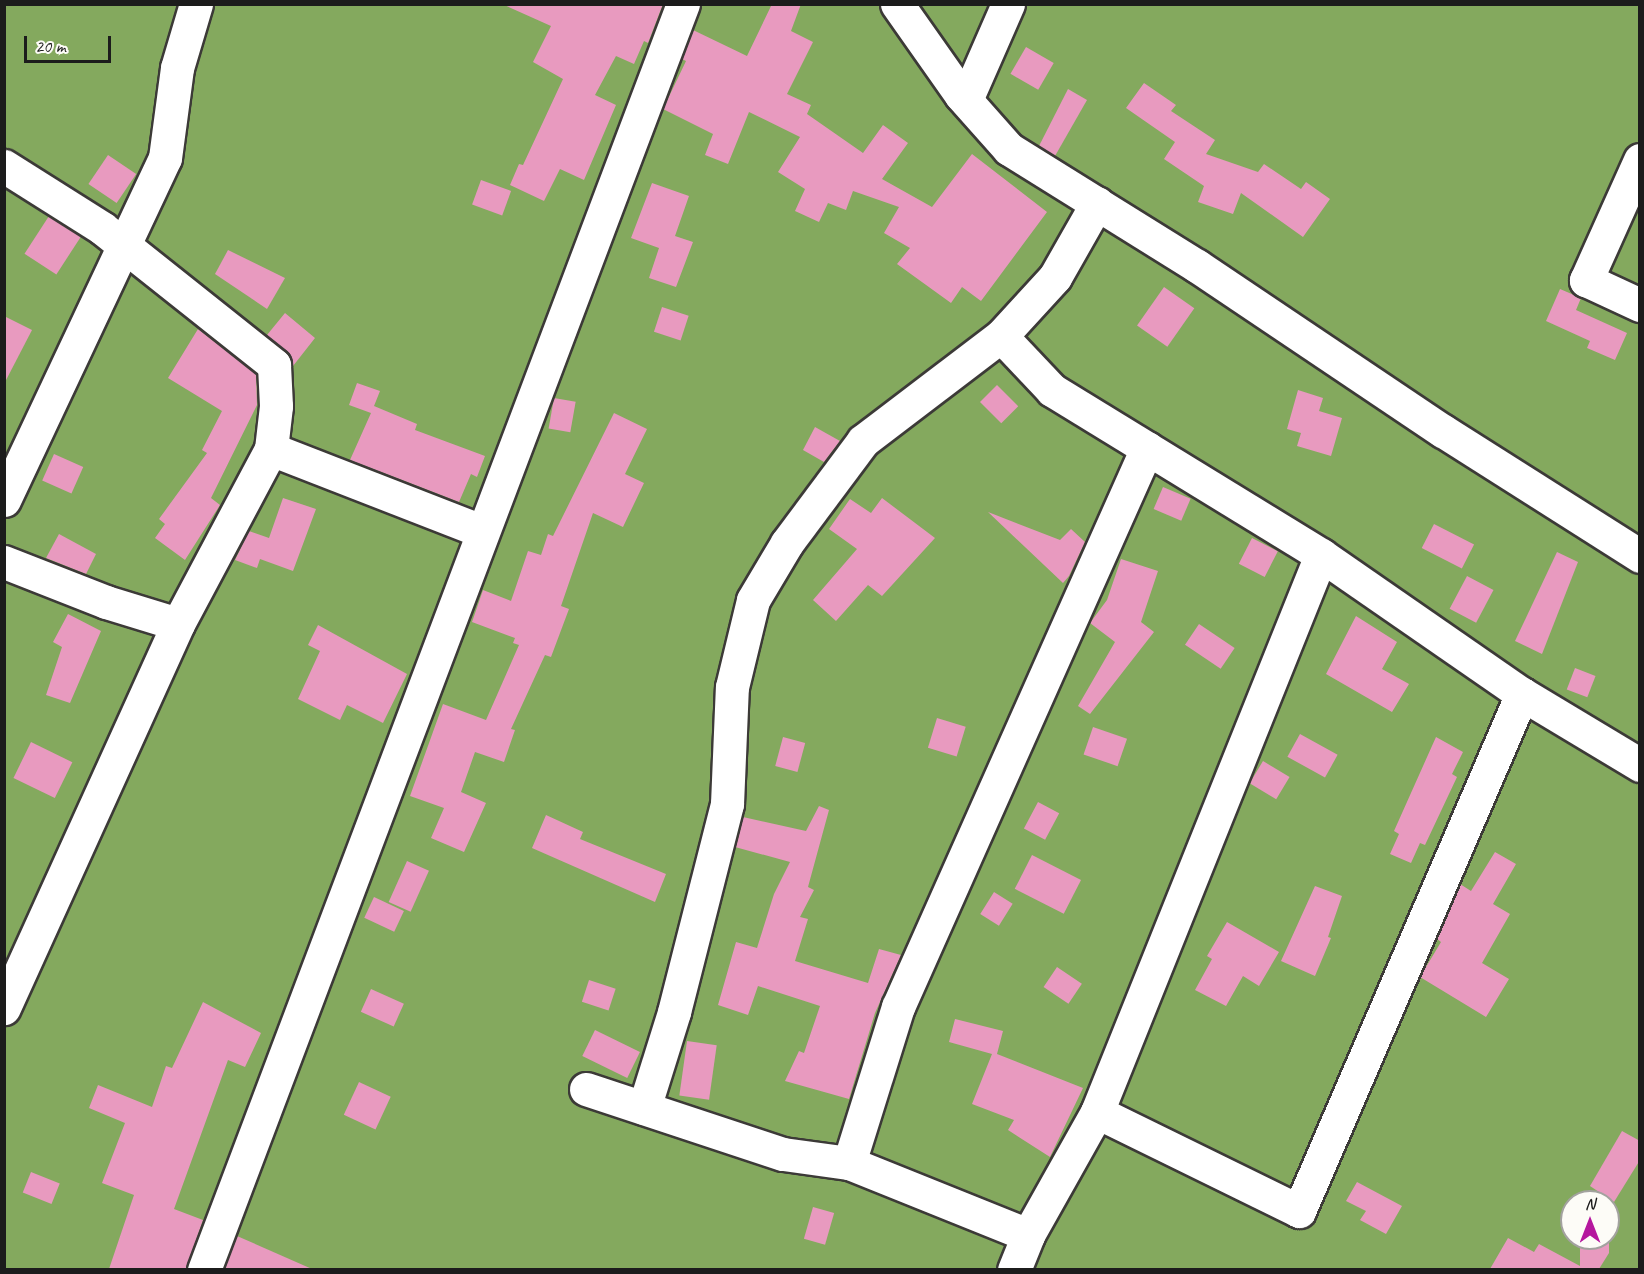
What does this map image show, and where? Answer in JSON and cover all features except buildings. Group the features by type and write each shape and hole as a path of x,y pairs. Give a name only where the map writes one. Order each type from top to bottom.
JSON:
{"street":[{"path":"4,500 165,158 177,68 196,4"},
{"path":"204,1269 683,4"},
{"path":"897,4 966,100 1009,149 1097,203 1640,556"},
{"path":"966,100 1008,4"},
{"path":"1640,160 1586,280 1640,305"},
{"path":"4,166 123,245 274,365 271,448 178,624 4,1008"},
{"path":"644,1108 674,1012 727,804 732,687 753,600 787,543 863,441 1001,336 1055,277 1097,203"},
{"path":"1001,336 1052,390 1321,555 1522,694 1640,765"},
{"path":"271,448 482,531"},
{"path":"849,1163 898,1007 1147,448"},
{"path":"1014,1269 1028,1235 1097,1112 1321,555"},
{"path":"4,562 106,602 178,624"},
{"path":"1097,1112 1299,1211 1522,694"},
{"path":"586,1089 783,1154 849,1163 1028,1235"}],"green space":[{"path":"5,5 1639,5 1639,1269 5,1270"}]}
